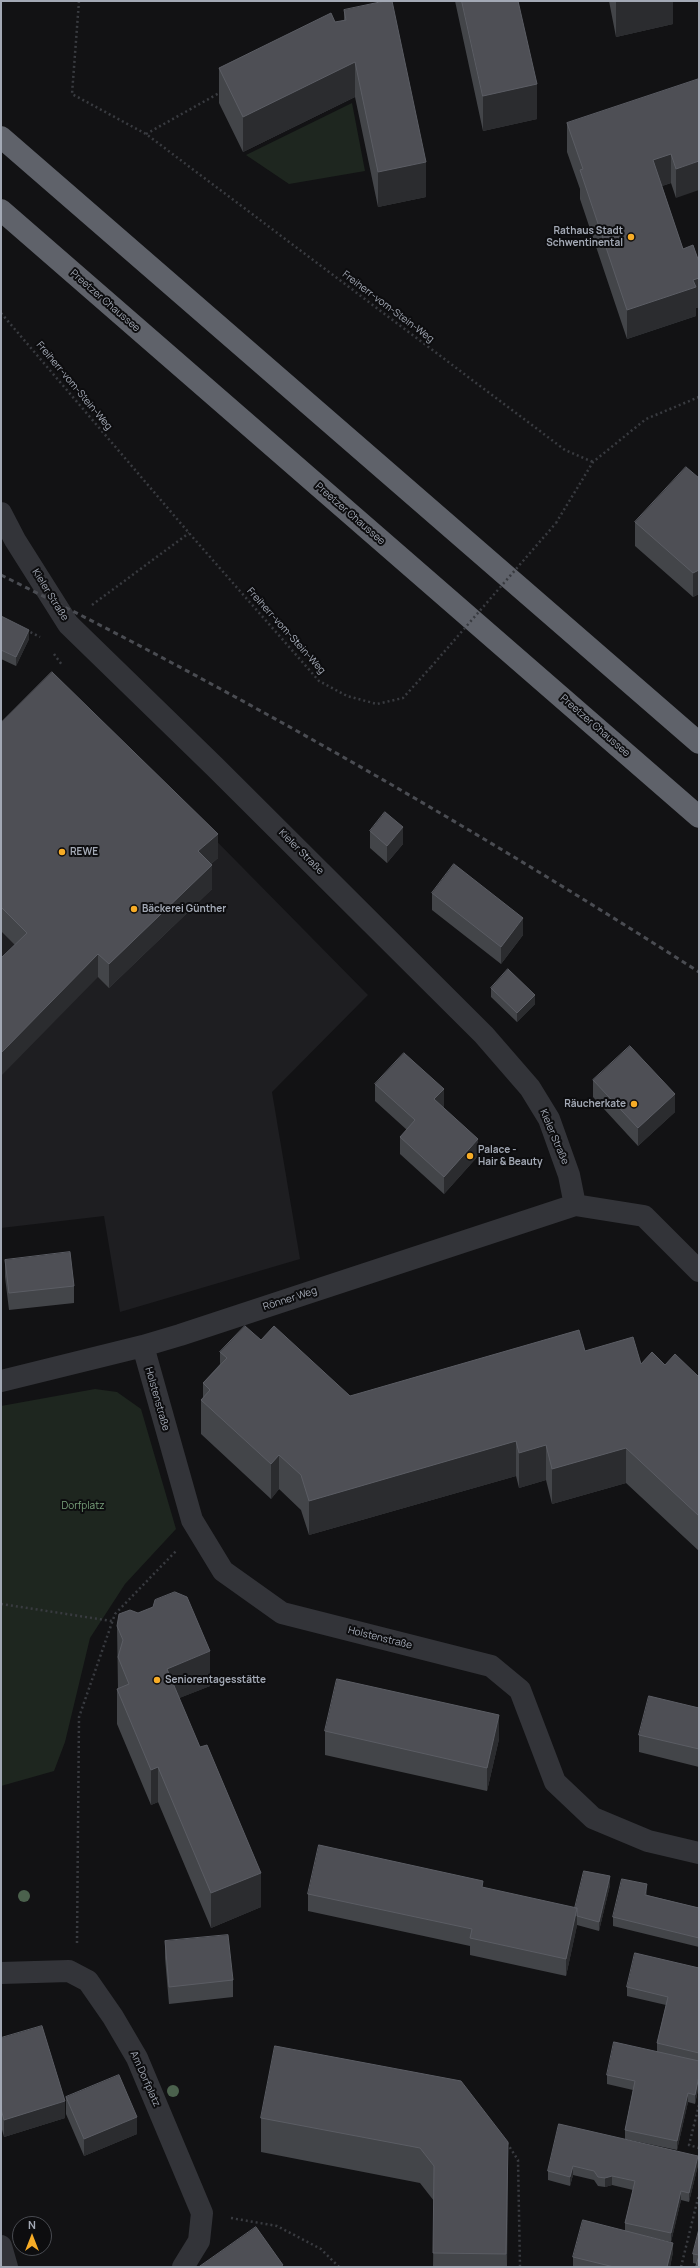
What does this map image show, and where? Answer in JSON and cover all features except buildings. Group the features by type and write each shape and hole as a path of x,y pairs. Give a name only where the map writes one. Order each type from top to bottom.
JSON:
{"highway":[{"path":"1,137 699,743"},
{"name":"Preetzer Chaussee","path":"1,210 699,817"}],"street":[{"name":"Kieler Straße","path":"1,513 15,540 68,624 221,772 484,1035 530,1088 549,1119 569,1175 574,1205"},
{"path":"574,1205 644,1216 699,1271"},
{"name":"Rönner Weg","path":"1,1381 143,1346 574,1205"},
{"name":"Holstenstraße","path":"143,1346 192,1520 222,1571 282,1613 490,1666 520,1690 555,1782 593,1818 648,1841 699,1853"},
{"name":"Am Dorfplatz","path":"1,1973 69,1971 88,1981 137,2058 202,2213 199,2241 183,2267"},
{"path":"1,2246 7,2267"}],"path":[{"name":"Freiherr-vom-Stein-Weg","path":"78,1 72,94 146,134 565,450 593,462"},
{"path":"146,134 227,89"},
{"name":"Freiherr-vom-Stein-Weg","path":"1,312 189,533 319,681 348,696 377,704 402,698 431,667 556,523 593,462 646,419 699,397"},
{"path":"68,624 189,533"},
{"path":"21,628 42,638"},
{"path":"50,648 62,665"},
{"path":"77,1975 79,1717 115,1614 198,1529"},
{"path":"1,1604 112,1621"},
{"path":"699,2105 689,2145 699,2148"},
{"path":"503,2137 518,2160 520,2267"},
{"path":"681,2267 699,2194"},
{"path":"202,2213 277,2226 321,2249 339,2267"}],"shaded area":[{"path":"52,674 368,995 272,1092 300,1259 120,1312 104,1216 1,1228 1,722"}],"green space":[{"path":"352,103 365,171 289,184 246,155"},
{"name":"Dorfplatz","path":"95,1389 117,1392 141,1409 176,1529 125,1584 90,1638 65,1742 54,1771 1,1786 1,1406"}],"railway":[{"path":"1,575 180,667 356,764 529,866 699,972"}],"place":[{"name":"Rathaus Stadt Schwentinental","path":"631,237"},
{"name":"REWE","path":"62,852"},
{"name":"Bäckerei Günther","path":"134,909"},
{"name":"Räucherkate","path":"634,1104"},
{"name":"Palace - Hair & Beauty","path":"470,1156"},
{"name":"Seniorentagesstätte","path":"157,1680"}]}
